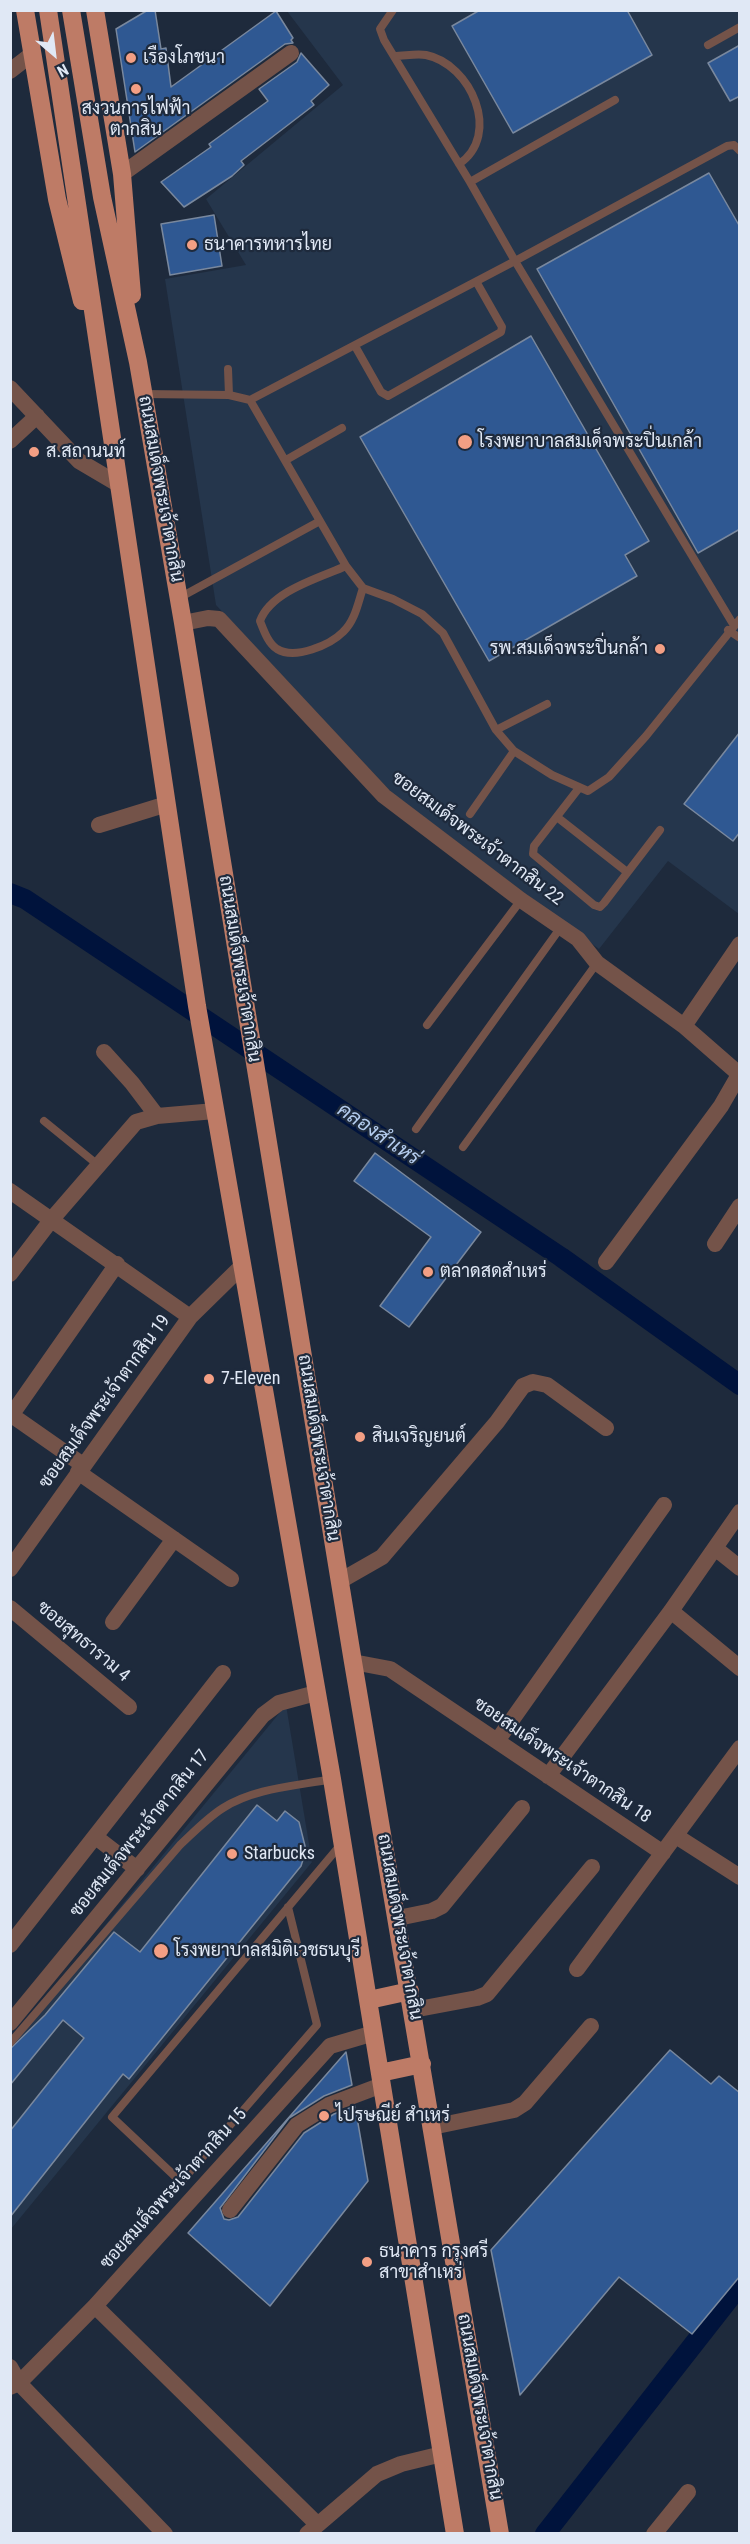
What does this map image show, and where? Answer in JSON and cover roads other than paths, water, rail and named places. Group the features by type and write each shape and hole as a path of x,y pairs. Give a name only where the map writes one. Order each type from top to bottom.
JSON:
{"main road":[{"path":"25,10 57,199 100,369"},
{"path":"48,10 78,195 100,369 196,1006 332,1779 456,2534"},
{"name":"ถนนสมเด็จพระเจ้าตากสิน","path":"71,10 102,197 138,362 179,598 353,1662 398,1918 500,2534"},
{"name":"ถนนสมเด็จพระเจ้าตากสิน","path":"95,10 122,174 138,362"},
{"path":"369,2000 410,1991"},
{"path":"381,2079 422,2064"}],"street":[{"path":"122,174 291,52"},
{"path":"10,71 32,54"},
{"path":"10,388 79,461 118,484"},
{"path":"10,441 37,417"},
{"name":"ซอยสมเด็จพระเจ้าตากสิน 22","path":"183,623 208,618 219,620 384,796 521,900 578,939 597,963 684,1026 739,1074"},
{"path":"99,825 167,804"},
{"path":"684,1026 740,944"},
{"path":"104,1052 157,1116"},
{"path":"606,1263 722,1106 739,1074"},
{"path":"10,1274 52,1219 136,1122 157,1116 214,1112"},
{"path":"10,1191 190,1317"},
{"path":"715,1244 740,1206"},
{"path":"117,1264 11,1415 174,1539 231,1579"},
{"name":"ซอยสมเด็จพระเจ้าตากสิน 19","path":"10,1569 190,1317 242,1266"},
{"path":"340,1581 382,1557 482,1440 523,1386 533,1382 547,1385 606,1428"},
{"path":"497,1741 664,1505"},
{"path":"548,1776 671,1611 740,1512"},
{"path":"112,1622 174,1539"},
{"path":"715,1548 740,1568"},
{"name":"ซอยสุทธาราม 4","path":"10,1608 129,1707"},
{"path":"671,1611 740,1668"},
{"name":"ซอยสมเด็จพระเจ้าตากสิน 18","path":"353,1662 390,1668 663,1853"},
{"path":"10,1945 97,1838 223,1672"},
{"name":"ซอยสมเด็จพระเจ้าตากสิน 17","path":"10,2024 263,1715 279,1703 316,1693"},
{"path":"577,1968 740,1748"},
{"path":"398,1918 432,1911 442,1906 522,1809"},
{"path":"676,1836 740,1877"},
{"path":"97,1838 137,1869"},
{"path":"413,2010 487,1994 592,1867"},
{"path":"432,2127 514,2110 525,2103 591,2025"},
{"name":"ซอยสมเด็จพระเจ้าตากสิน 15","path":"15,2385 95,2306 330,2046 374,2033"},
{"path":"230,2210 297,2125 329,2105 381,2079"},
{"path":"95,2306 312,2529 377,2474 401,2464 442,2454"},
{"path":"10,2367 15,2385 165,2534"},
{"path":"654,2534 688,2492"}],"lane":[{"path":"393,10 380,29 393,57 734,624 740,638"},
{"path":"708,45 740,27"},
{"path":"393,57 425,54 442,61 463,78 476,100 479,124 476,145 469,157 459,164"},
{"path":"470,182 615,100"},
{"path":"143,394 229,395 250,400 477,283 727,146 734,146 740,151"},
{"path":"355,346 381,392 388,396 501,332 502,327 477,283"},
{"path":"228,369 229,395"},
{"path":"250,400 346,566 363,588 393,599 422,614 443,633 496,730 514,751 552,775 579,788 588,791 609,777 646,736 734,624"},
{"path":"286,460 342,428"},
{"path":"179,598 320,521"},
{"path":"346,566 285,595 264,612 260,621 271,643 284,652 294,652 332,640 351,621 363,588"},
{"path":"496,730 548,704"},
{"path":"470,814 514,751"},
{"path":"579,788 534,846 533,854 594,905 600,907 604,903 660,830"},
{"path":"557,817 627,872"},
{"path":"427,1026 521,900"},
{"path":"416,1129 561,927"},
{"path":"463,1147 597,963"},
{"path":"44,1121 98,1165"},
{"path":"10,2043 172,1854 202,1825 223,1808 255,1794 332,1779"},
{"path":"288,1907 317,2025 181,2182 112,2117 342,1842"}],"waterway":[{"name":"คลองสำเหร่","path":"10,893 25,899 561,1257 740,1385"},
{"path":"545,2534 740,2285"}],"place":[{"name":"เรืองโภชนา","path":"131,58"},
{"name":"สงวนการไฟฟ้า ตากสิน","path":"136,89"},
{"name":"ธนาคารทหารไทย","path":"192,245"},
{"name":"โรงพยาบาลสมเด็จพระปิ่นเกล้า","path":"465,442"},
{"name":"ส.สถานนท์","path":"34,452"},
{"name":"รพ.สมเด็จพระปิ่นกล้า","path":"660,649"},
{"name":"ตลาดสดสำเหร่","path":"428,1272"},
{"name":"7-Eleven","path":"209,1379"},
{"name":"สินเจริญยนต์","path":"360,1437"},
{"name":"Starbucks","path":"232,1854"},
{"name":"โรงพยาบาลสมิติเวชธนบุรี","path":"161,1951"},
{"name":"ไปรษณีย์ สำเหร่","path":"324,2116"},
{"name":"ธนาคาร กรุงศรี สาขาสำเหร่","path":"367,2262"}]}
